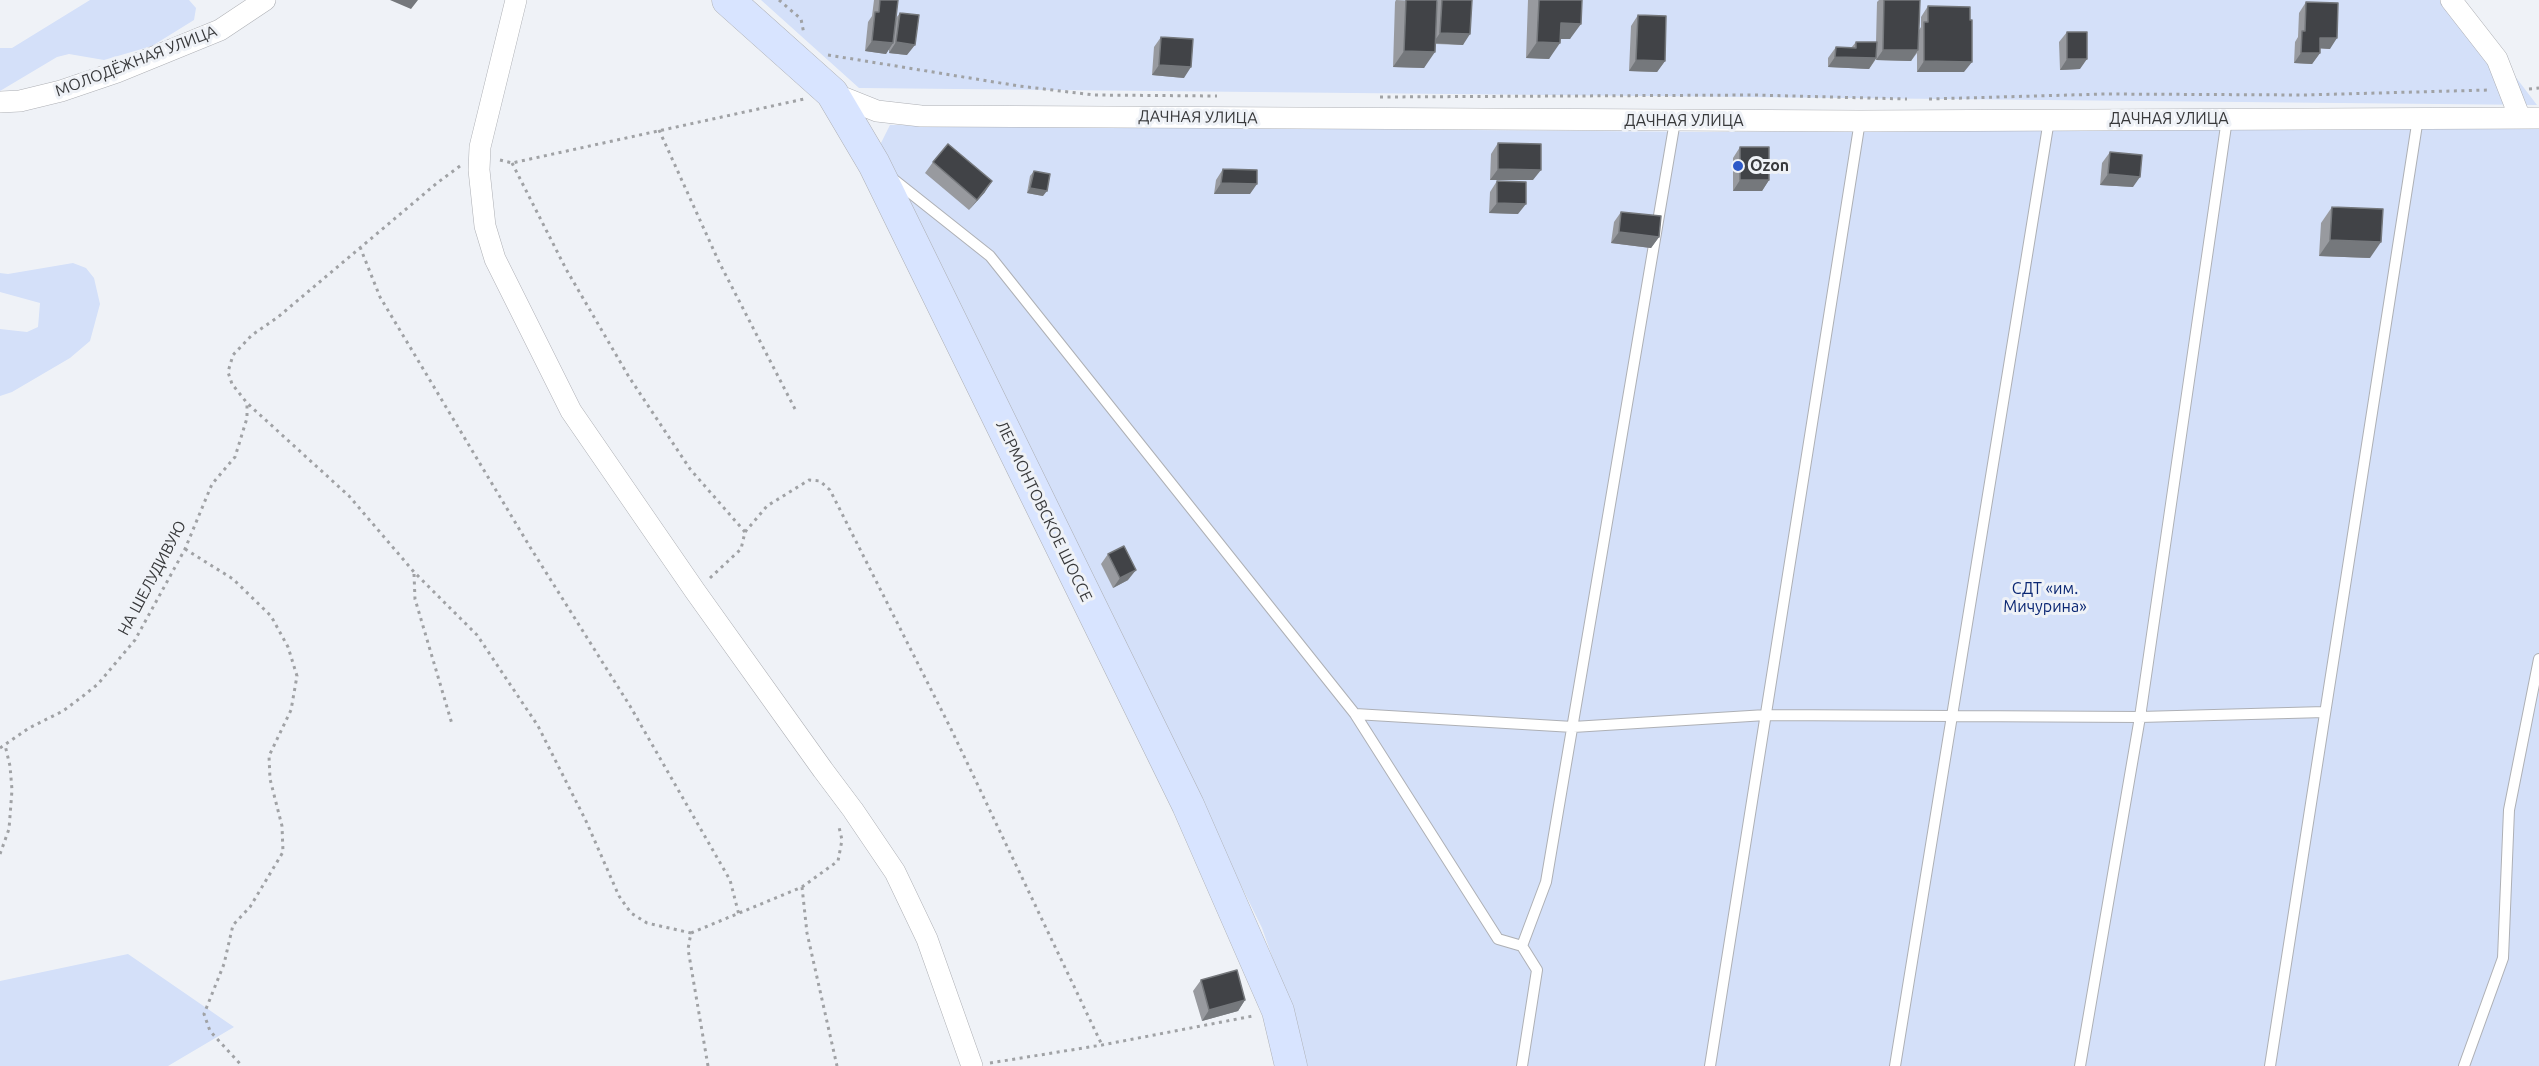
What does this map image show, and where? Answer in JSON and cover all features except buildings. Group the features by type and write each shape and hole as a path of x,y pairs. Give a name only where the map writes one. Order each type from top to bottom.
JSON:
{"street":[{"name":"МОЛОДЁЖНАЯ УЛИЦА","path":"0,102 20,101 61,91 117,72 220,30 265,0"},
{"path":"516,0 480,147 479,170 485,226 495,258 571,411 695,591 895,872 927,939 972,1066"},
{"path":"2451,0 2498,59 2510,90 2530,118"},
{"name":"ЛЕРМОНТОВСКОЕ ШОССЕ","path":"736,3 832,93 874,164 1188,805 1278,1011 1291,1066"},
{"name":"ДАЧНАЯ УЛИЦА","path":"832,93 877,111 921,116 1675,121 2530,118"}],"lane":[{"path":"2270,1066 2418,118"},
{"path":"2080,1066 2140,717 2227,119"},
{"path":"1894,1066 2049,120"},
{"path":"1522,946 1546,882 1675,121"},
{"path":"1710,1066 1860,121"},
{"path":"874,164 990,256 1355,714 1498,939 1522,946 1538,970 1522,1066"},
{"path":"2464,1066 2503,958 2509,810 2539,659"},
{"path":"1355,714 1573,727 1766,715 2140,717 2325,712"}],"path":[{"path":"779,0 801,19 805,38"},
{"path":"824,55 1094,95 1226,96"},
{"path":"1927,99 2105,94 2304,95 2539,88"},
{"path":"1374,97 1754,95 1916,99"},
{"path":"659,130 719,262 796,411"},
{"path":"512,163 566,269 629,377 690,469 745,532"},
{"path":"360,247 380,297 530,547 630,706 730,880 739,915"},
{"name":"НА ШЕЛУДИВУЮ","path":"0,748 29,728 63,711 98,684 135,640 185,549 212,484 235,457 248,418 248,403 349,496 414,572"},
{"path":"695,591 741,549 745,532 766,506 809,480 820,481 830,490 941,708 1102,1045"},
{"path":"185,549 233,579 271,616 288,647 297,676 291,710 269,756 270,779 282,826 283,852 250,907 233,925 224,964 204,1014 210,1032 242,1066"},
{"path":"414,572 415,599 452,724"},
{"path":"414,572 477,635 538,726 586,821 619,896 631,913 647,923 691,933 802,887 838,861 842,840 837,820"},
{"path":"0,854 9,829 12,790 5,745"},
{"path":"802,887 807,933 837,1066"},
{"path":"691,933 688,949 708,1066"},
{"path":"972,1066 1102,1045 1278,1011"}],"green space":[{"path":"90,0 189,0 196,8 194,20 152,46 104,60 69,54 57,57 0,91 0,48 12,48"},
{"path":"761,0 2457,0 2537,105 859,88"},
{"name":"СДТ «им. Мичурина»","path":"890,125 1703,132 2539,128 2539,1066 1307,1066 1296,1024 1262,928 878,149"},
{"path":"73,263 86,268 94,278 100,304 90,341 70,358 12,392 0,396 0,329 27,332 38,327 40,303 0,292 0,273 8,274"},
{"path":"128,954 234,1027 168,1066 0,1066 0,981"}],"place":[{"name":"Ozon","path":"1738,166"}]}
